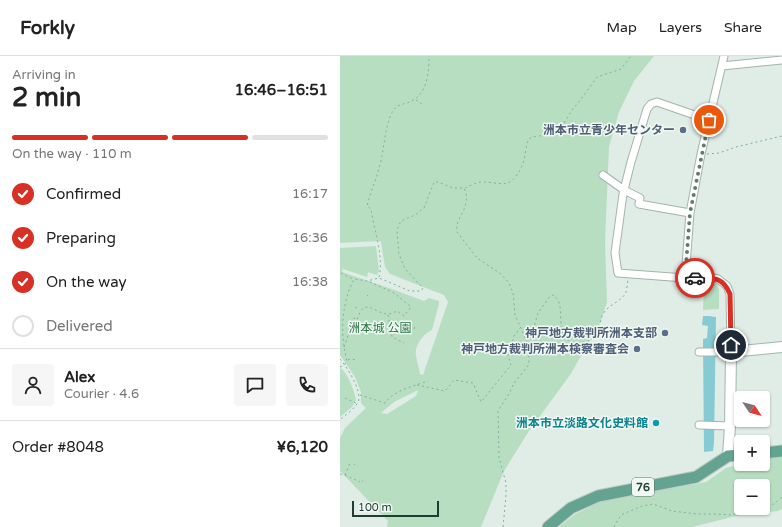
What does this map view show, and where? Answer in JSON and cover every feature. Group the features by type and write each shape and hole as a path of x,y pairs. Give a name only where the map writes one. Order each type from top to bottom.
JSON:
{"main road":[{"path":"770,452 782,451"},
{"path":"728,456 734,456"},
{"name":"76","path":"548,527 571,508 598,496 696,478 728,456"}],"street":[{"path":"685,278 690,213 701,154 724,56"},
{"path":"722,66 782,60"},
{"path":"709,120 657,102 651,104 647,110 624,190 615,252 618,273 685,278 713,278 718,279 727,286 730,294 731,352 728,456"},
{"path":"603,175 624,190 640,198 640,204 690,213"},
{"path":"699,352 731,352 782,347"},
{"path":"699,425 730,426"}],"path":[{"path":"379,278 381,266 379,249 371,209 367,206 380,168 384,140 390,117 395,108 415,99 420,94 426,82 429,56"},
{"path":"368,281 379,278 410,291 423,290 422,286 405,269 398,254 397,233 401,221 415,215 424,208 434,182 438,182 453,188 464,188 482,182 498,185 508,183 521,168 529,139 532,137 547,135 560,128 597,77 621,69 631,56"},
{"path":"415,99 422,104"},
{"path":"701,154 719,153 736,147 782,136"},
{"path":"464,188 467,197 456,232 477,258 505,278 513,293 515,315 525,337 529,352 530,361 528,366 514,383 510,392 499,408 497,415 499,458 506,483 503,527"},
{"path":"342,273 354,279 368,281 394,293 411,307 404,316 398,312 388,314 373,308 364,308 360,310 357,320 354,318 344,347"},
{"path":"525,337 534,327 538,313 553,294 558,299 562,329 568,340 574,342 584,342 593,339 598,335 602,317 606,310 626,293 629,274"},
{"path":"347,361 342,344 342,322 348,294 354,279"},
{"path":"388,314 392,337 404,343"},
{"path":"417,385 445,391 454,380 473,383 481,402 511,365 508,355 514,336 520,328"},
{"path":"340,359 345,364 360,395 354,408 340,420"},
{"path":"340,367 351,359 356,360"},
{"path":"360,395 385,403 388,398 406,388 428,381"},
{"path":"345,398 357,404"},
{"path":"345,475 350,463"},
{"path":"340,474 360,482"},
{"path":"770,506 782,497"},
{"path":"614,527 618,519 623,514 642,506 653,504 672,511 691,514 734,514"}],"green space":[{"name":"洲本城 公園","path":"340,56 654,56 634,81 619,112 609,147 605,241 607,302 600,323 570,375 529,431 504,471 481,527 387,527 388,521 340,471 340,438 345,428 366,408 361,403 361,392 355,377 340,355 340,248 376,246 379,271 377,275 368,272 367,277 343,269 342,272 424,301 429,298 439,301 432,330 422,337 416,348 416,356 420,374 423,375 448,302 444,295 390,274 385,267 381,242 340,243","holes":["418,390 416,396 387,414 381,413 394,402"]},
{"path":"704,281 715,281 719,289 719,309 703,310"},
{"path":"340,368 348,377 356,400 352,407 340,417"},
{"path":"782,456 782,509 770,512 770,479 734,479 734,515 740,515 692,527 559,527 574,515 603,500 706,482 726,468 734,466 734,471 770,471 770,458"}],"water":[{"path":"703,316 716,317 714,443 713,451 704,452 703,339 707,338 708,326 702,325"}],"way so far":[{"path":"695,278 685,278 690,213 709,120"}],"place":[{"name":"洲本市立青少年センター","path":"683,130"},
{"name":"神戸地方裁判所洲本支部","path":"665,333"},
{"name":"神戸地方裁判所洲本検察審査会","path":"637,349"},
{"name":"洲本市立淡路文化史料館","path":"656,423"}],"route":[{"path":"695,278 718,279 727,286 730,294 732,319 731,345"}]}
